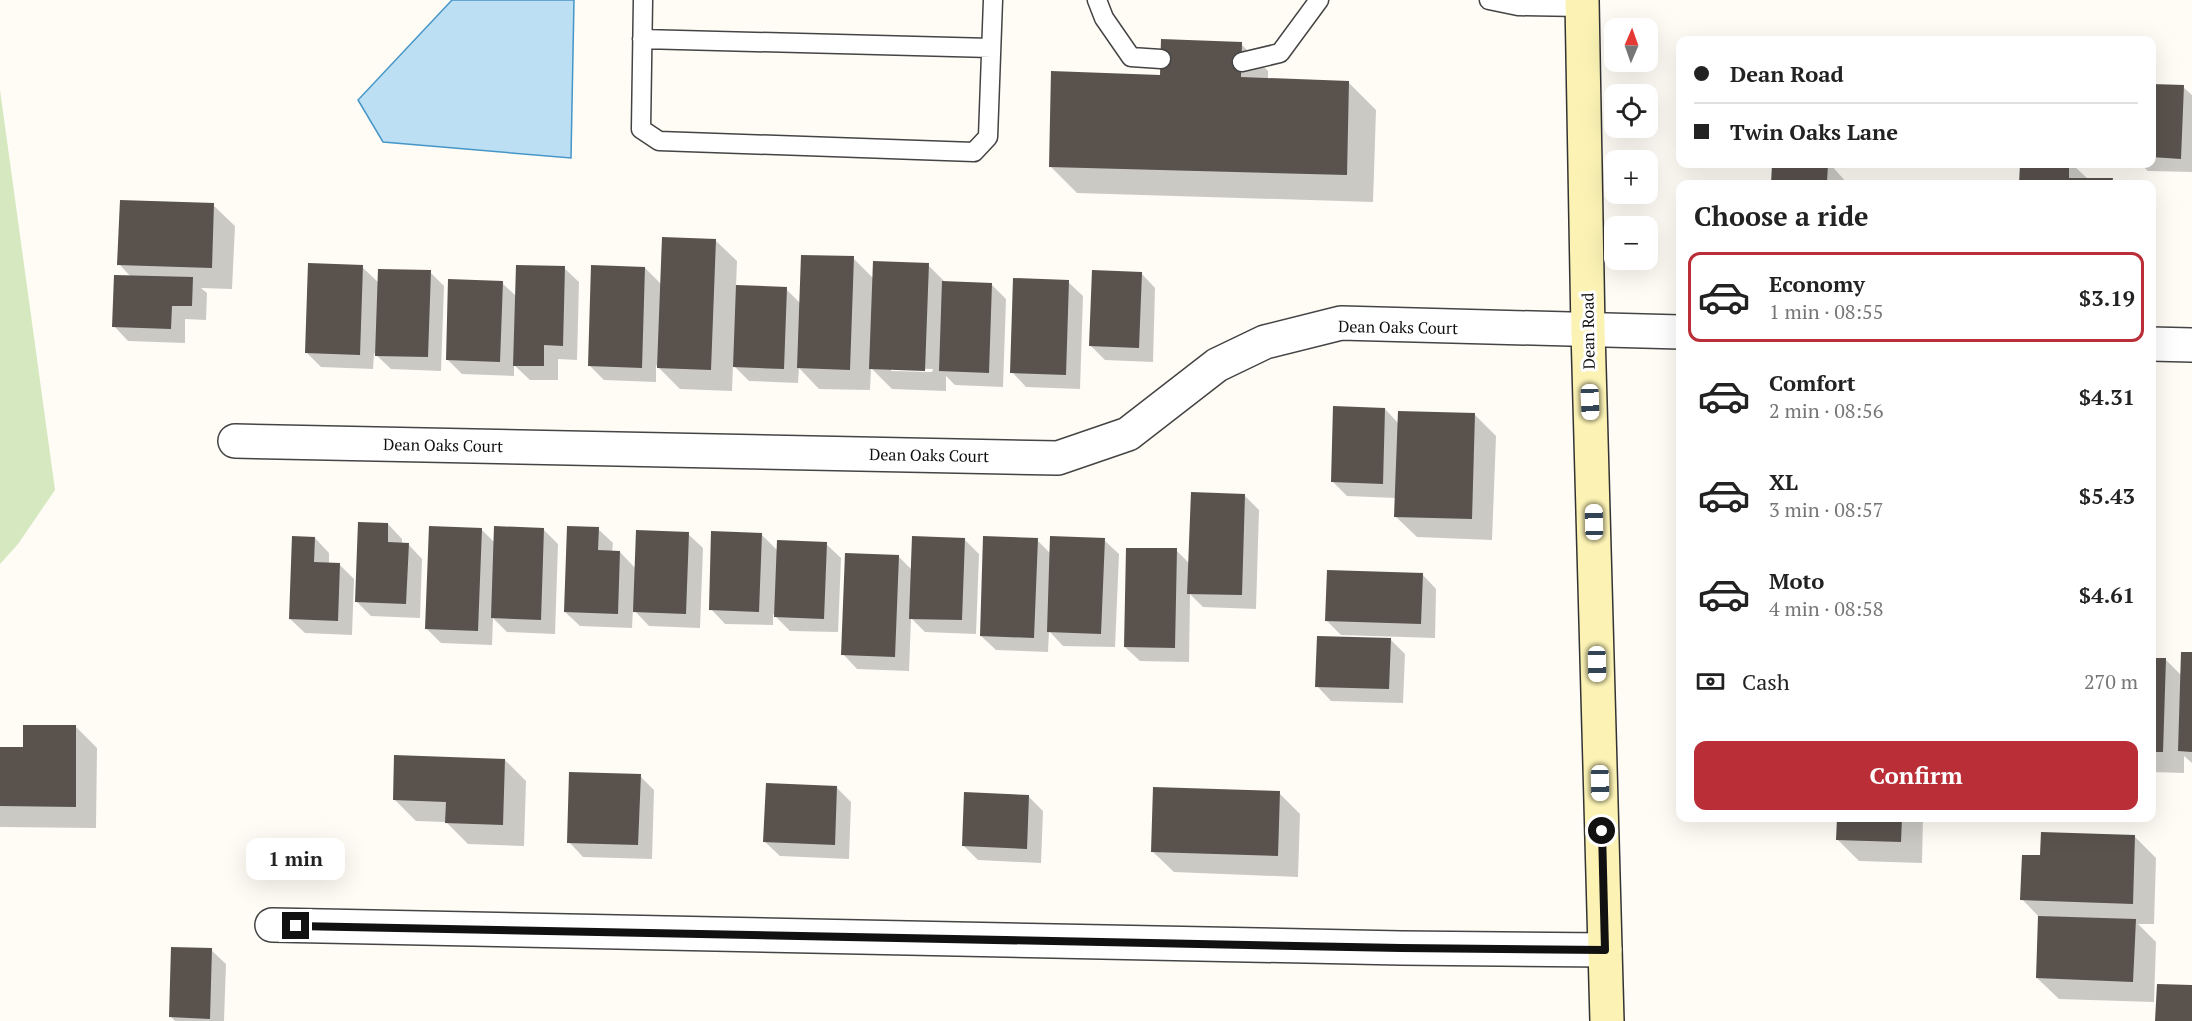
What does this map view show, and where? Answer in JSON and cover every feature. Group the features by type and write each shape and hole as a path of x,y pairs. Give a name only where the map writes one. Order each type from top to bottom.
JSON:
{"main road":[{"name":"Dean Road","path":"1582,3 1588,330 1607,1021"}],"street":[{"name":"Dean Oaks Court","path":"235,441 1058,458 1128,434 1217,365 1265,342 1341,323 1676,332"},
{"path":"2156,344 2192,345"},
{"path":"272,925 1401,948 1605,950"}],"lane":[{"path":"643,0 641,129 658,141 974,152 988,137 993,0"},
{"path":"1097,0 1104,18 1131,57 1161,59"},
{"path":"1242,62 1280,53 1319,0"},
{"path":"1489,0 1518,6 1582,3"},
{"path":"642,39 991,48"}],"green space":[{"path":"0,90 55,490 18,544 0,564"}],"water":[{"path":"452,0 574,0 571,158 383,142 358,100"}],"building":[{"path":"1161,39 1242,42 1241,77 1349,81 1347,175 1049,167 1051,71 1160,75"},
{"path":"2156,84 2184,85 2181,159 2156,157"},
{"path":"1772,168 1828,168 1827,180 1771,180"},
{"path":"2020,168 2069,168 2069,178 2113,178 2113,180 2019,180"},
{"path":"120,200 214,203 212,268 117,265"},
{"path":"662,237 716,239 711,370 657,368"},
{"path":"801,255 854,256 850,370 797,368"},
{"path":"873,261 929,263 925,371 869,369"},
{"path":"308,263 363,265 360,355 305,353"},
{"path":"516,265 565,266 563,346 544,345 544,366 513,366"},
{"path":"591,265 645,267 642,368 588,366"},
{"path":"378,269 431,270 428,357 375,356"},
{"path":"1092,270 1142,272 1139,348 1089,346"},
{"path":"114,275 193,277 192,306 172,306 171,329 112,327"},
{"path":"1013,278 1069,280 1066,375 1010,373"},
{"path":"448,279 503,281 500,362 446,360"},
{"path":"942,281 992,283 989,373 939,371"},
{"path":"736,285 787,287 784,369 733,367"},
{"path":"1333,406 1385,408 1383,484 1331,482"},
{"path":"1398,411 1475,413 1472,519 1394,517"},
{"path":"1191,492 1245,494 1242,595 1187,594"},
{"path":"358,522 388,523 388,542 409,543 406,604 355,602"},
{"path":"429,526 482,528 478,631 425,629"},
{"path":"494,526 544,528 541,620 491,618"},
{"path":"567,526 599,527 598,550 620,551 618,614 564,612"},
{"path":"636,530 689,532 686,614 633,612"},
{"path":"711,531 762,533 759,612 709,610"},
{"path":"292,536 315,537 314,562 340,563 338,621 289,619"},
{"path":"912,536 965,538 962,620 909,619"},
{"path":"983,536 1038,538 1034,638 980,636"},
{"path":"1050,536 1105,538 1101,634 1047,632"},
{"path":"777,540 827,542 824,619 774,617"},
{"path":"1126,548 1177,548 1175,648 1124,647"},
{"path":"845,553 899,555 895,657 841,655"},
{"path":"1327,570 1423,573 1421,624 1325,621"},
{"path":"1317,636 1391,638 1389,689 1315,687"},
{"path":"2181,652 2192,652 2192,752 2178,751"},
{"path":"2156,658 2166,658 2163,752 2156,752"},
{"path":"23,725 76,725 76,807 0,806 0,747 23,747"},
{"path":"394,755 505,759 503,825 445,823 446,802 393,800"},
{"path":"569,772 641,774 638,845 567,843"},
{"path":"766,783 837,786 835,845 763,842"},
{"path":"1153,787 1280,791 1278,856 1151,852"},
{"path":"964,792 1029,795 1027,849 962,846"},
{"path":"1837,822 1902,822 1901,842 1836,840"},
{"path":"2041,832 2135,835 2133,904 2020,900 2022,855 2040,855"},
{"path":"2038,916 2136,919 2133,982 2036,978"},
{"path":"171,947 212,948 210,1019 169,1017"},
{"path":"2157,984 2192,985 2192,1021 2155,1021"}],"route":[{"path":"296,926 1605,950 1602,831"}]}
